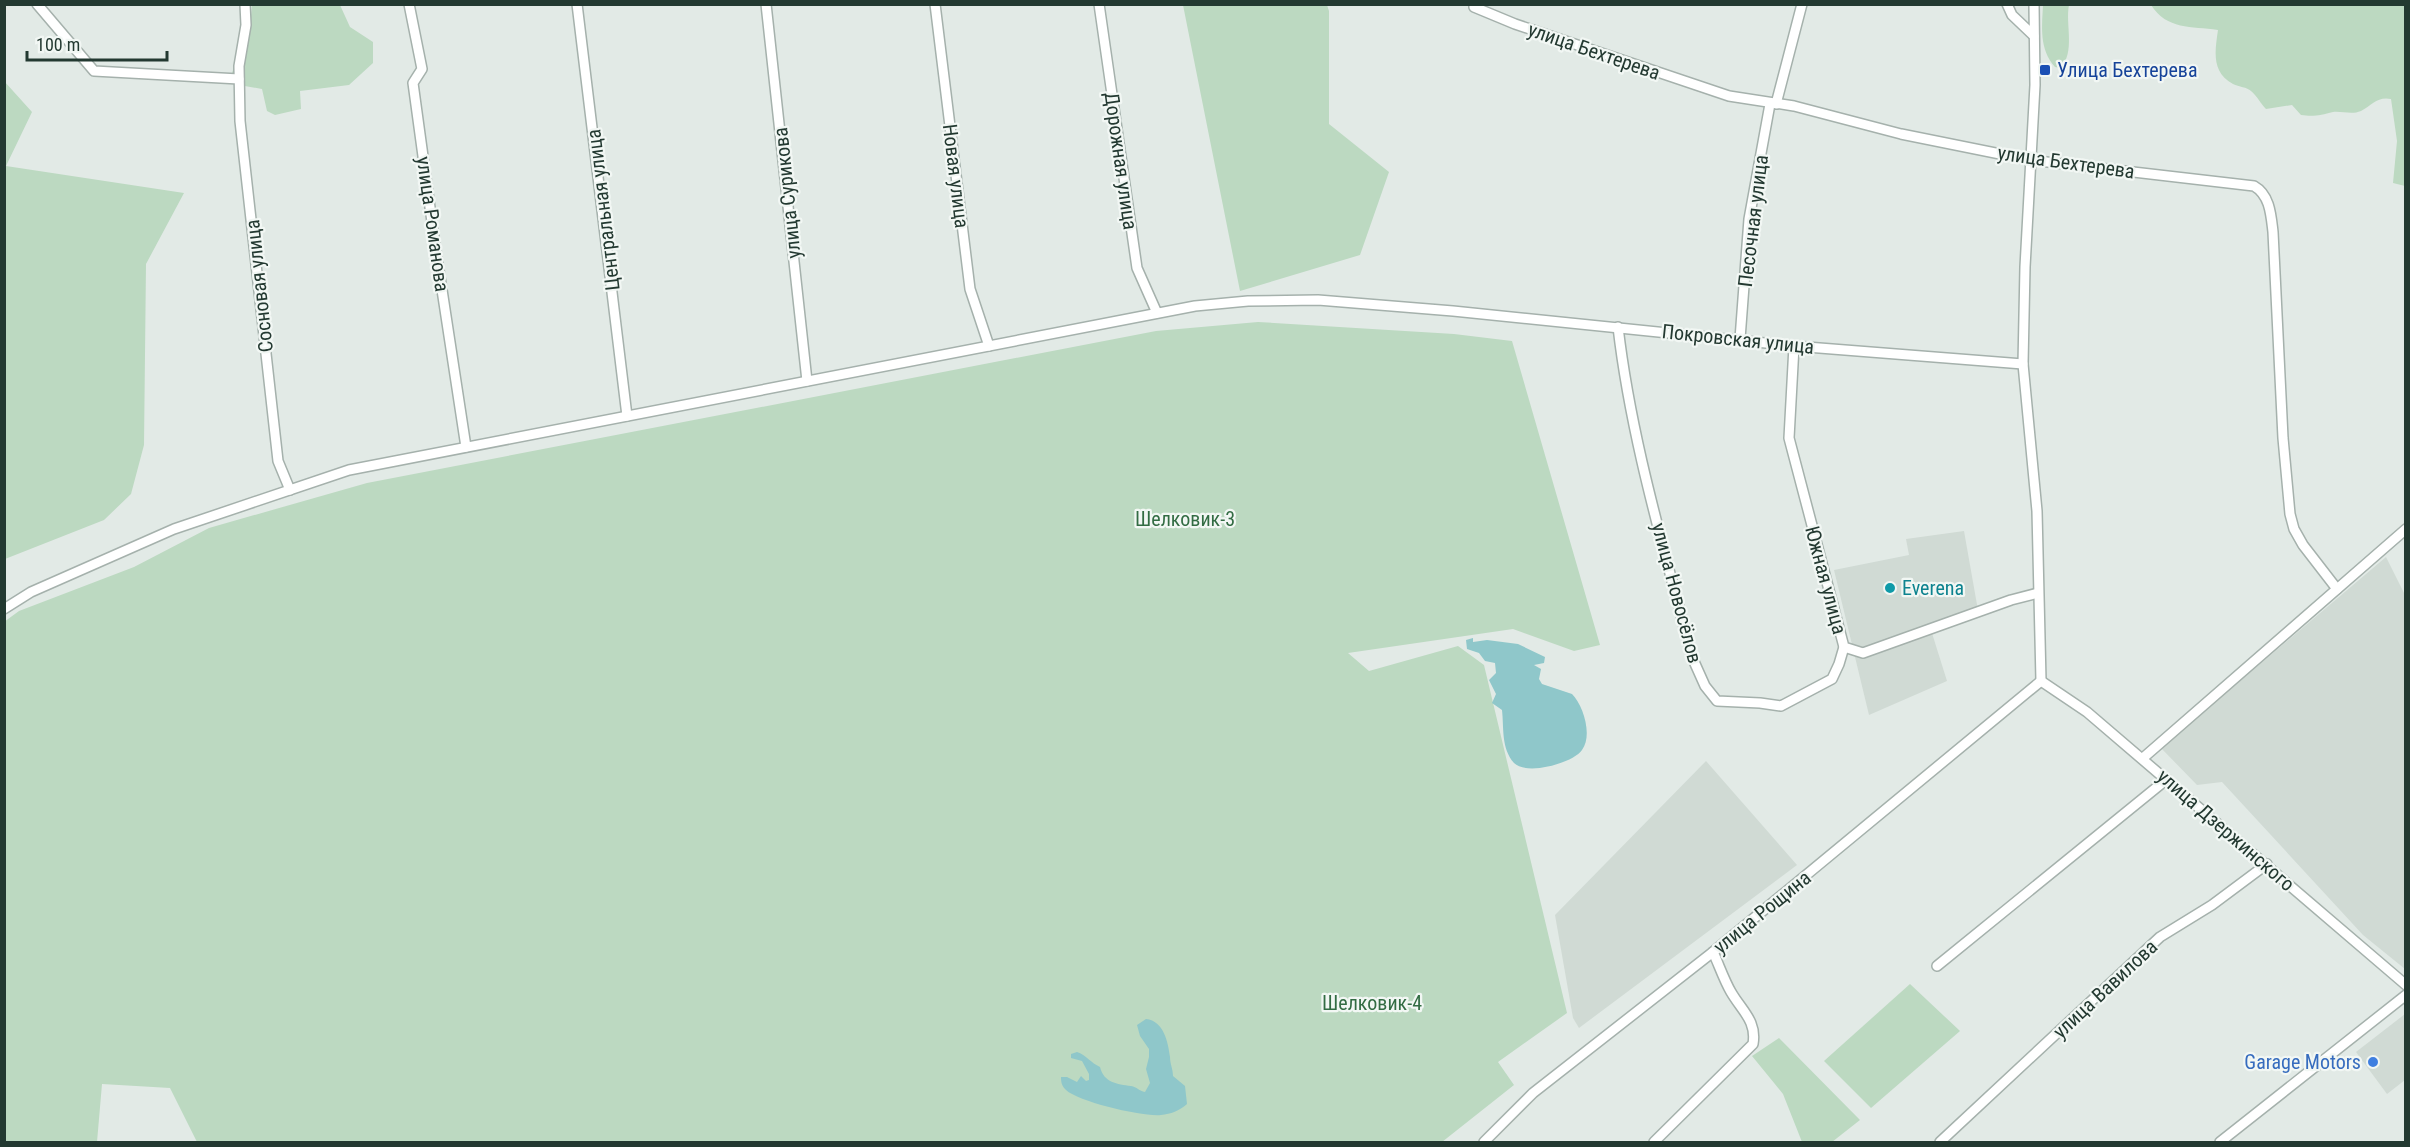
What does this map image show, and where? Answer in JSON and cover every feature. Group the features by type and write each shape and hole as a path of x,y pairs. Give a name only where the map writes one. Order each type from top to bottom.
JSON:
{"street":[{"path":"37,4 94,71 239,79"},
{"name":"Сосновая улица","path":"244,4 246,26 239,66 240,121 278,461 290,490"},
{"name":"улица Романова","path":"409,4 422,69 413,83 466,447"},
{"name":"Центральная улица","path":"577,4 627,416"},
{"name":"улица Сурикова","path":"766,4 807,381"},
{"name":"Новая улица","path":"935,4 970,289 988,346"},
{"name":"Дорожная улица","path":"1099,4 1137,268 1157,313"},
{"name":"Песочная улица","path":"1740,339 1749,219 1773,104 1802,4"},
{"path":"2007,4 2013,15 2034,36"},
{"path":"2034,4 2034,85 2025,267 2023,364 2037,511 2041,681"},
{"name":"улица Бехтерева","path":"1474,7 1515,24 1729,96 1794,106 1901,134 2030,160 2254,186 2265,196 2270,212 2283,438 2290,514 2294,529 2303,545 2337,590"},
{"name":"Покровская улица","path":"4,609 31,592 174,529 349,470 1195,306 1248,301 1318,300 1453,311 1794,346 2023,364"},
{"name":"улица Новосёлов","path":"1618,327 1623,369 1639,449 1692,657 1705,686 1717,701 1781,706 1832,679 1844,647"},
{"name":"Южная улица","path":"1794,346 1789,438 1844,647 1863,653 2011,600 2038,593"},
{"path":"2143,758 2406,529"},
{"name":"улица Дзержинского","path":"2041,681 2087,712 2143,758 2406,985"},
{"name":"улица Рощина","path":"1484,1143 1533,1093 1713,952 2041,681"},
{"path":"1937,966 2167,779"},
{"name":"улица Вавилова","path":"1940,1143 2160,937 2212,905 2267,864"},
{"path":"1654,1143 1753,1044 1755,1032 1731,992 1713,952"},
{"path":"2220,1143 2406,995"}],"shaded area":[{"path":"1964,531 1979,616 1931,630 1947,681 1869,715 1834,570 1909,555 1906,539"},
{"path":"2386,557 2405,595 2405,969 2363,935 2222,782 2197,785 2161,748"},
{"path":"1706,761 1797,865 1579,1028 1573,1018 1555,915"},
{"name":"Garage Motors","path":"2405,1014 2405,1080 2387,1094 2356,1052"}],"green space":[{"path":"252,5 340,5 350,27 373,42 373,63 349,85 300,91 301,109 275,115 267,111 262,89 239,85 231,76 251,16"},
{"path":"1183,5 1327,5 1329,11 1329,124 1389,172 1360,255 1240,291"},
{"path":"2043,5 2069,5 2068,54 2060,68 2055,67 2046,53 2042,30"},
{"path":"2151,5 2405,5 2405,186 2393,183 2397,141 2391,99 2379,100 2354,113 2301,115 2292,105 2266,109 2249,90 2233,84 2221,73 2216,60 2218,30 2172,23 2157,13"},
{"path":"4,81 32,112 6,166 184,193 146,264 144,445 131,494 104,520 5,559"},
{"path":"1258,322 1454,334 1512,341 1600,645 1574,651 1513,629 1348,653 1369,671 1458,646 1484,665 1567,1013 1498,1062 1514,1085 1442,1142 197,1142 170,1088 102,1084 97,1142 5,1142 4,622 19,611 134,567 209,528 367,483 1156,331"},
{"path":"1910,984 1960,1031 1871,1108 1824,1061"},
{"path":"1779,1038 1860,1120 1832,1142 1802,1142 1783,1094 1752,1056"}],"water":[{"path":"1473,638 1473,642 1487,640 1518,644 1545,657 1544,663 1534,665 1541,669 1539,679 1542,684 1572,694 1583,713 1587,736 1582,750 1577,755 1560,763 1539,768 1520,767 1514,763 1505,744 1502,710 1492,703 1496,694 1489,680 1496,673 1495,663 1485,661 1479,653 1467,649 1466,640"},
{"path":"1146,1019 1157,1024 1164,1033 1173,1076 1185,1086 1187,1104 1168,1114 1140,1114 1097,1104 1073,1095 1065,1089 1061,1077 1077,1082 1081,1076 1086,1081 1089,1080 1089,1074 1082,1061 1071,1058 1071,1054 1077,1052 1100,1067 1108,1080 1145,1092 1150,1083 1146,1069 1149,1049 1140,1036 1137,1025"}],"place":[{"name":"Улица Бехтерева","path":"2045,70"},
{"name":"Everena","path":"1890,588"},
{"name":"Garage Motors","path":"2373,1062"}],"park label":[{"name":"Шелковик-3","path":"1185,519"},
{"name":"Шелковик-4","path":"1372,1003"}]}
